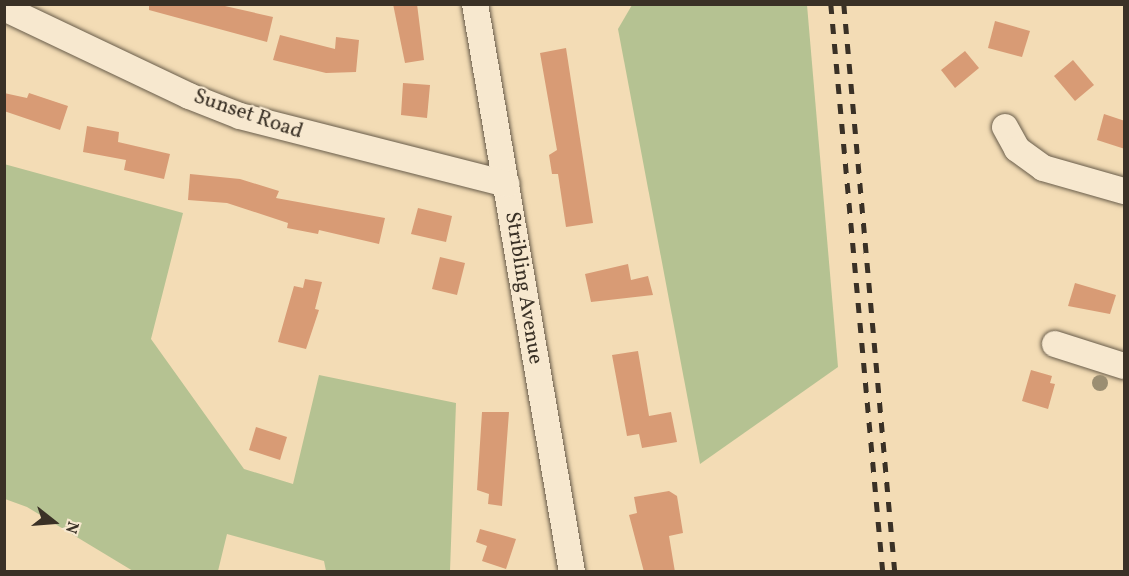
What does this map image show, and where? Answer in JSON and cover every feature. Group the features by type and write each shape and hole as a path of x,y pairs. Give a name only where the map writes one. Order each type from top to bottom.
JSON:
{"street":[{"name":"Stribling Avenue","path":"475,4 572,572"},
{"name":"Sunset Road","path":"4,8 189,96 240,116 506,184"},
{"path":"1005,127 1017,149 1043,168 1125,191"},
{"path":"1055,344 1125,366"}],"green space":[{"path":"632,5 807,5 838,367 700,464 618,29"},
{"path":"4,164 183,213 151,339 244,469 293,484 319,375 456,403 450,571 326,571 324,561 227,534 218,571 133,571 27,507 5,499"}],"building":[{"path":"149,4 216,4 273,17 267,42 149,10"},
{"path":"393,4 417,4 424,60 405,63"},
{"path":"995,21 1030,31 1022,57 988,48"},
{"path":"280,35 335,49 336,37 359,40 356,72 326,73 273,60"},
{"path":"566,48 593,223 566,227 558,174 552,174 549,155 557,150 540,53"},
{"path":"965,51 979,68 955,88 941,70"},
{"path":"1073,60 1094,85 1075,101 1054,76"},
{"path":"403,83 430,85 427,118 401,115"},
{"path":"4,93 27,98 29,93 68,106 60,130 4,111"},
{"path":"1104,114 1125,121 1125,149 1097,140"},
{"path":"87,126 119,132 118,142 170,154 164,179 124,170 126,160 83,152"},
{"path":"190,174 240,179 279,191 276,198 385,218 379,244 319,230 318,234 287,228 288,223 227,203 188,200"},
{"path":"418,208 452,216 446,242 411,234"},
{"path":"440,257 465,263 457,295 432,289"},
{"path":"628,264 631,280 648,276 653,295 591,302 585,274"},
{"path":"305,279 322,282 315,309 319,310 306,349 278,342 294,286 303,288"},
{"path":"1075,283 1116,295 1110,314 1068,306"},
{"path":"638,351 649,416 671,412 677,442 642,448 639,434 627,436 612,355"},
{"path":"1031,370 1052,376 1050,383 1055,384 1048,409 1022,401"},
{"path":"482,412 509,412 502,506 488,504 489,494 477,490"},
{"path":"256,427 287,437 280,460 249,450"},
{"path":"669,491 677,496 683,533 669,536 675,572 644,572 629,515 637,513 634,497"},
{"path":"480,529 516,539 506,569 482,561 487,546 476,542"}],"railway":[{"path":"831,4 883,572"},
{"path":"844,4 895,572"}]}
